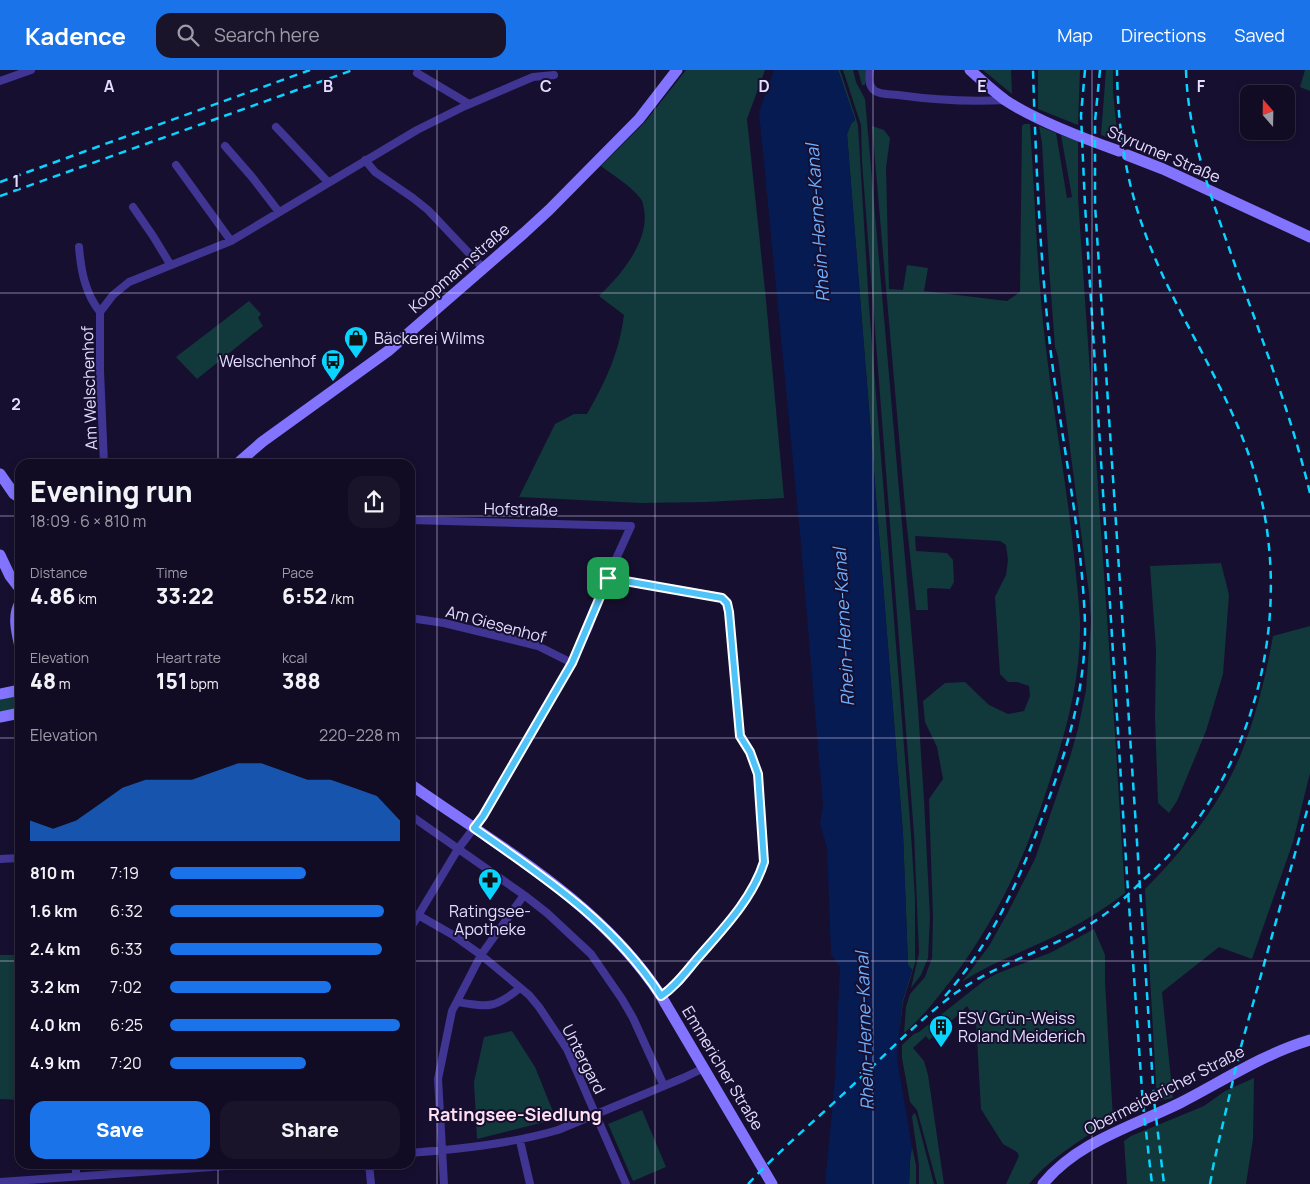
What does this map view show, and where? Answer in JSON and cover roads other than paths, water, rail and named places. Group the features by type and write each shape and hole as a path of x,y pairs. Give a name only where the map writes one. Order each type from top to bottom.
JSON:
{"street":[{"path":"0,81 31,70"},
{"name":"Koopmannstraße","path":"243,459 262,442 386,352 549,210 641,117 677,70"},
{"path":"870,70 870,82 874,90 879,92 912,97 979,102 1006,100"},
{"name":"Styrumer Straße","path":"970,70 1006,100 1058,127 1163,169 1310,237"},
{"path":"417,73 469,104"},
{"name":"Am Welschenhof","path":"104,459 100,371 100,312 113,295 129,282 231,241 417,130 469,104 533,77 554,75"},
{"path":"276,127 328,182"},
{"path":"225,146 279,212"},
{"path":"365,160 375,172 428,210 482,268"},
{"path":"176,165 231,241"},
{"path":"133,208 170,264"},
{"name":"Am Welschenhof","path":"79,247 81,270 91,301 100,312"},
{"path":"0,474 15,495"},
{"name":"Hofstraße","path":"415,520 631,526 608,578"},
{"path":"0,555 15,582"},
{"path":"415,920 458,849 483,816 572,663 608,578 722,598 727,603 731,623 740,736 750,752 758,774 764,862 760,876 733,917 673,986 661,996"},
{"name":"Am Giesenhof","path":"415,619 444,623 538,646 572,663"},
{"path":"0,694 15,691"},
{"path":"0,717 15,714"},
{"name":"Emmericher Straße","path":"415,787 564,892 609,931 641,967 661,996 772,1184"},
{"path":"415,819 524,895 547,913 591,954 633,1018 664,1086"},
{"path":"0,859 15,858"},
{"path":"444,1184 438,1079 452,1011 481,955 524,895"},
{"name":"Untergard","path":"418,915 453,935 529,994 567,1049 626,1184"},
{"path":"457,1002 490,1006 504,1001 520,988"},
{"name":"Obermeidericher Straße","path":"1043,1184 1062,1165 1094,1143 1180,1103 1271,1054 1310,1040"},
{"path":"415,1153 520,1141 558,1130 704,1068"},
{"path":"520,1141 530,1184"},
{"path":"76,1169 76,1176"},
{"path":"0,1182 185,1169"},
{"path":"369,1169 370,1184"}],"water":[{"name":"Rhein-Herne-Kanal","path":"774,70 838,70 855,120 847,134 903,834 908,965 912,970 902,1002 897,1059 912,1147 909,1184 825,1184 835,1080 840,967 831,954 827,848 820,823 823,806 800,533 759,112"}],"railway":[{"path":"0,182 310,70"},
{"path":"0,196 353,70"},
{"path":"945,996 963,975 993,928 1029,853 1063,758 1075,714 1083,669 1085,623 1080,556 1047,319 1039,212 1033,70"},
{"path":"1085,70 1081,115 1085,205 1127,876 1143,1105 1152,1184"},
{"path":"1100,70 1095,121 1095,205 1154,1100 1164,1184"},
{"path":"748,1184 904,1036 957,992 991,972 1064,939 1117,905 1184,838 1211,799 1234,757 1251,713 1263,667 1269,620 1271,572 1266,525 1256,478 1236,423 1158,265 1140,217 1127,170 1123,146 1117,70"},
{"path":"1186,70 1191,120 1203,169 1218,218 1285,407 1310,493"},
{"path":"1210,1184 1240,1050 1310,800"}],"place":[{"name":"Bäckerei Wilms","path":"356,359"},
{"name":"Welschenhof","path":"333,382"},
{"name":"Ratingsee- Apotheke","path":"490,901"},
{"name":"ESV Grün-Weiss Roland Meiderich","path":"941,1048"}],"district":[{"name":"Ratingsee-Siedlung","path":"515,1115"}]}
